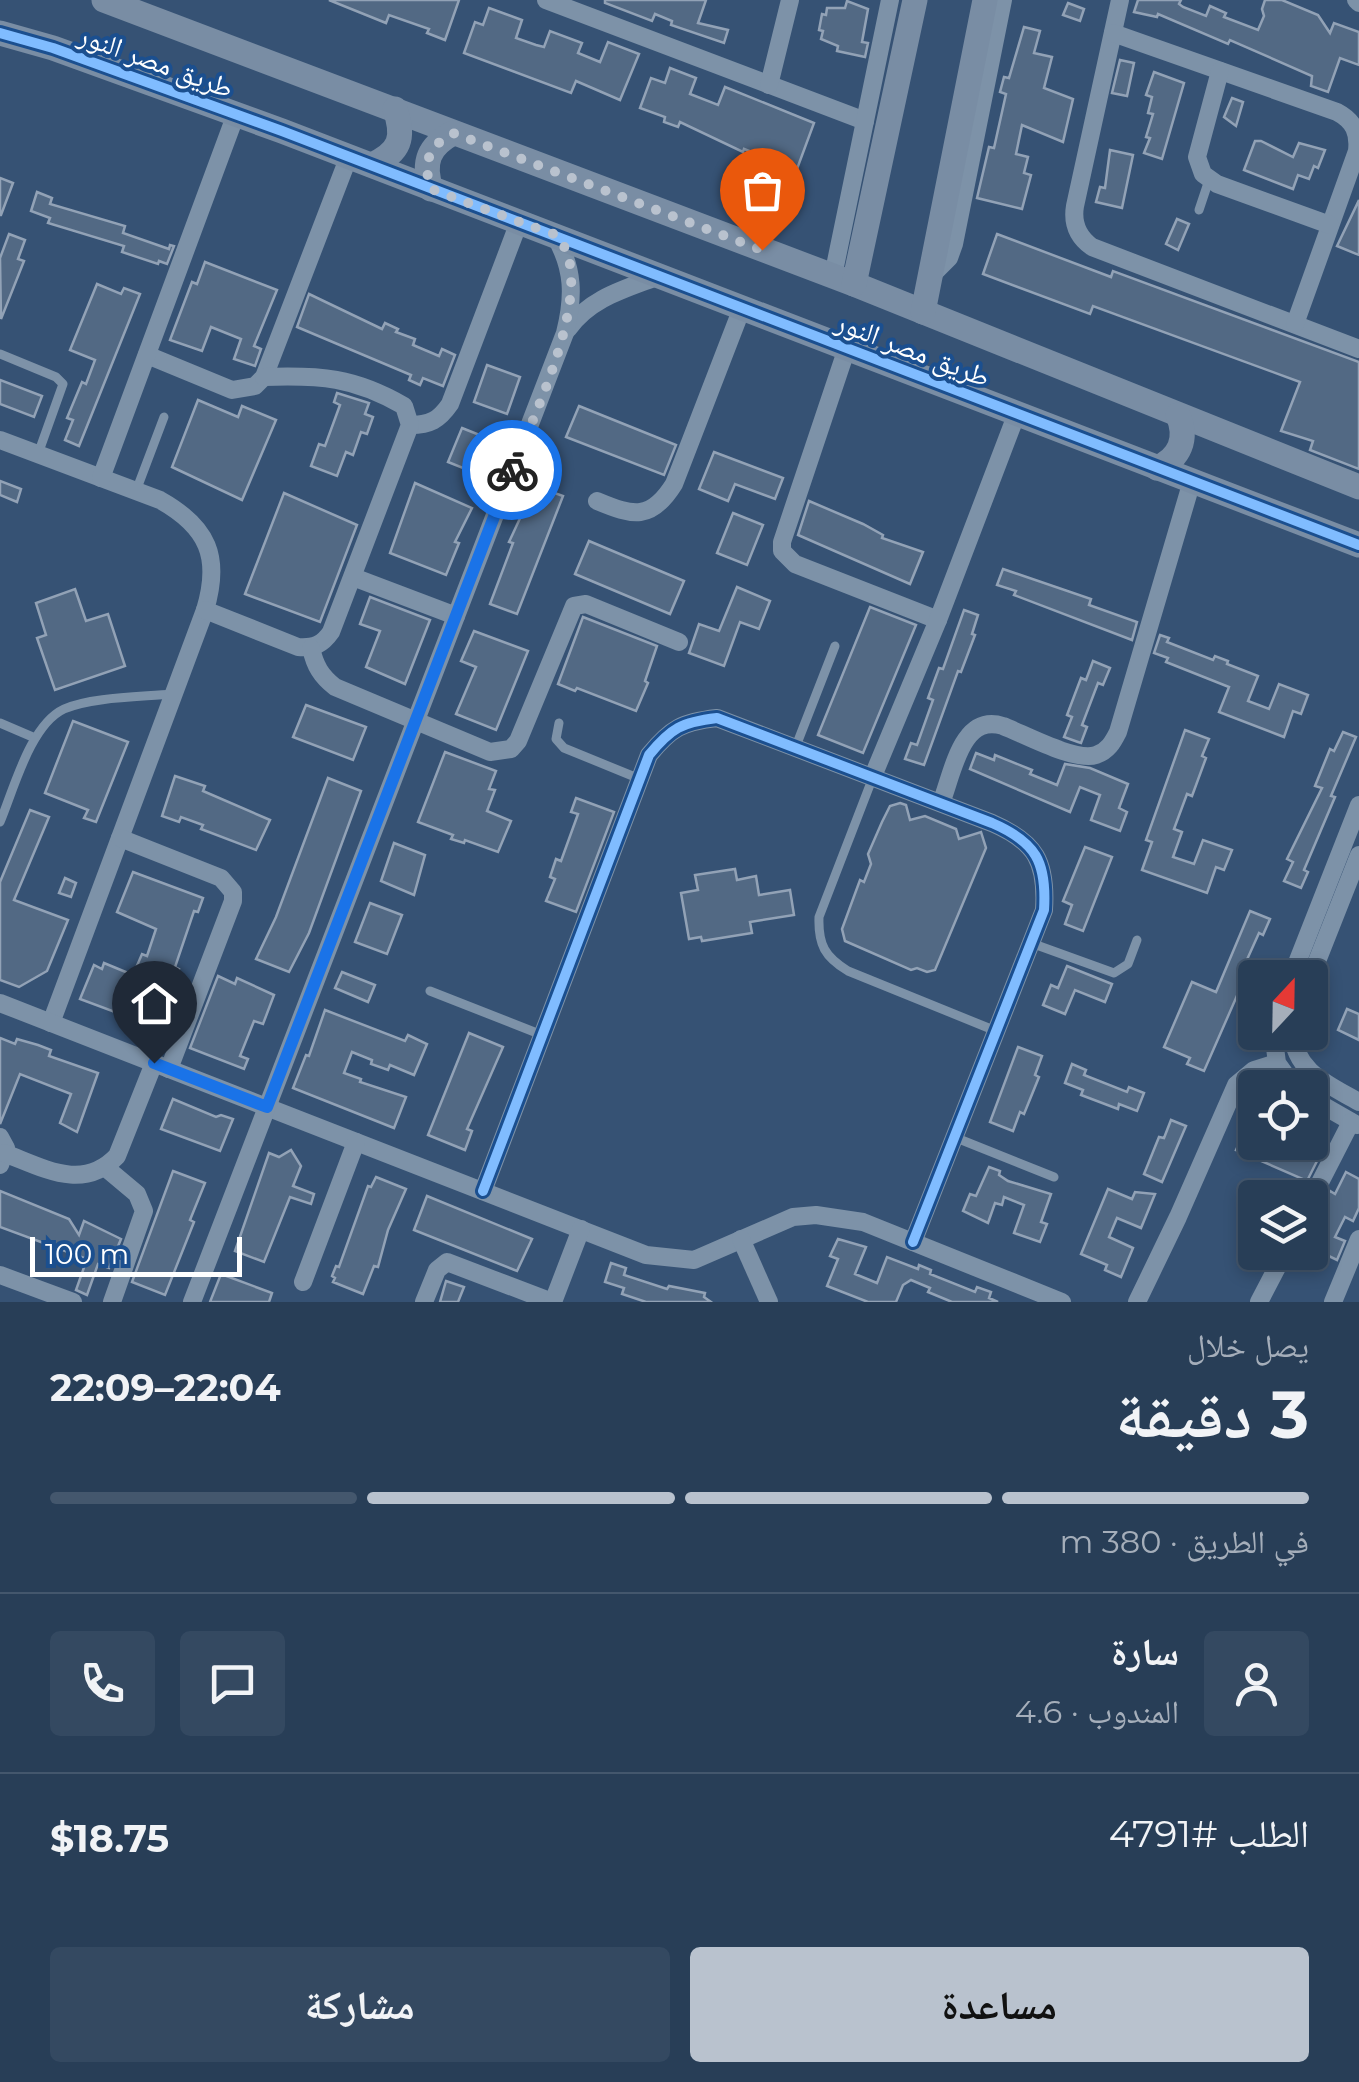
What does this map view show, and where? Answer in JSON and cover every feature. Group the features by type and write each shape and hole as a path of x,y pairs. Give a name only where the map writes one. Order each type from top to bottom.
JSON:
{"street":[{"name":"طريق مصر النور","path":"104,0 844,280 1359,486"},
{"path":"546,0 865,121"},
{"path":"769,85 790,0"},
{"path":"844,280 865,121 890,0"},
{"path":"844,280 914,0"},
{"path":"923,312 984,0"},
{"path":"930,277 949,258 954,244 1003,0"},
{"path":"1120,0 1075,206 1074,225 1078,234 1092,247 1359,349"},
{"name":"طريق مصر النور","path":"0,32 236,114 1359,545"},
{"path":"1113,33 1337,112 1358,131 1357,151 1294,324"},
{"path":"1220,71 1199,166 1209,180 1330,225"},
{"path":"146,355 232,390 256,386 264,377 360,161 388,157 398,143 401,126 395,109"},
{"path":"101,478 236,114"},
{"path":"431,189 426,172 428,155 438,141 453,133"},
{"path":"410,426 427,425 441,418 450,404 519,222"},
{"path":"192,1302 565,333 572,282 567,256 555,235"},
{"path":"565,333 595,301 660,276"},
{"path":"597,502 628,514 648,511 664,500 674,484 742,308"},
{"path":"847,348 782,551 794,564 938,620"},
{"path":"206,610 298,647 311,648 324,642 332,632 410,426 404,406 344,380 314,375 264,377"},
{"path":"873,776 1017,414"},
{"path":"1157,468 1167,464 1181,447 1184,436 1178,415"},
{"path":"0,440 136,491 183,513 201,531 211,558 213,584 206,610 51,1023"},
{"path":"942,803 964,741 980,724 992,722 1078,756 1095,756 1110,747 1192,481"},
{"path":"352,577 456,616"},
{"path":"311,648 314,664 336,687 490,752 511,749 518,741 570,611 580,603 680,642"},
{"path":"483,1191 649,755 666,734 690,721 717,718 1018,834 1037,855 1046,882 1044,910 913,1242"},
{"path":"1298,960 1359,806"},
{"path":"2,1152 77,1178 106,1168 117,1156 161,1066 233,901 233,892 220,878 120,838"},
{"path":"1318,960 1359,856"},
{"path":"0,1004 646,1255 694,1260 793,1217 816,1215 863,1222 1033,1296 1062,1302"},
{"path":"1275,1050 1282,1070"},
{"path":"1295,1050 1307,1071 1359,1102"},
{"path":"1136,1302 1236,1085 1254,1070 1277,1063"},
{"path":"1323,1180 1355,1124 1328,1108"},
{"path":"303,1282 356,1142"},
{"path":"106,1168 136,1194 144,1211 112,1302"},
{"path":"424,1302 437,1270 446,1262 553,1302 581,1230"},
{"path":"742,1239 769,1302"},
{"path":"1333,1302 1359,1239"},
{"path":"1259,1302 1275,1270"},
{"path":"0,1275 73,1302"}],"lane":[{"path":"1199,210 1209,180"},
{"path":"0,354 56,376 63,384 38,454"},
{"path":"136,491 164,418"},
{"path":"796,746 834,646"},
{"path":"0,822 35,738 48,720 66,708 174,693"},
{"path":"0,723 35,738"},
{"path":"559,723 556,739 564,748 640,779"},
{"path":"873,776 818,918 818,940 829,959 848,971 996,1031"},
{"path":"1031,943 1114,973 1128,964 1137,940"},
{"path":"430,992 542,1035"},
{"path":"954,1137 1054,1177"}],"building":[{"path":"329,0 459,0 445,40 427,33 429,29 389,15 386,23"},
{"path":"605,0 706,0 698,23 728,30 724,43 671,25 672,21 655,14 652,21"},
{"path":"1138,0 1181,0 1179,4 1183,7 1206,16 1210,6 1226,13 1224,17 1258,30 1265,0 1282,0 1318,15 1330,33 1334,23 1359,32 1359,65 1340,58 1328,92 1311,86 1312,76 1230,40 1228,44 1158,14 1157,17 1134,12"},
{"path":"847,1 868,9 862,42 868,43 865,57 837,51 838,46 821,39 822,14 826,15 827,8 845,8"},
{"path":"1068,3 1084,9 1080,21 1063,15"},
{"path":"489,8 522,20 516,38 536,45 544,47 550,31 582,43 578,53 600,62 608,42 639,54 620,100 576,81 571,93 464,53 475,22 483,25"},
{"path":"1024,27 1040,31 1034,53 1052,57 1044,88 1073,99 1063,142 1022,125 1016,154 1028,157 1024,173 1031,175 1022,209 977,198 989,147 994,148 1006,94 1000,92 1004,77 1009,78"},
{"path":"1120,60 1134,63 1127,96 1112,93"},
{"path":"670,68 696,78 690,94 718,105 725,87 814,123 797,169 744,149 743,152 680,122 678,127 664,122 665,117 640,108 651,78 665,83"},
{"path":"1154,72 1184,83 1162,159 1144,153 1153,114 1148,113 1152,97 1146,95"},
{"path":"1232,98 1243,102 1236,126 1224,117"},
{"path":"1255,141 1293,157 1299,143 1325,150 1309,179 1298,175 1293,189 1244,170"},
{"path":"1110,150 1133,155 1122,208 1096,202 1100,187 1105,188"},
{"path":"0,178 13,183 1,215 0,215"},
{"path":"37,192 52,198 50,204 125,226 123,233 169,249 174,246 167,264 122,252 124,246 48,223 50,218 31,211"},
{"path":"1359,200 1359,255 1337,246"},
{"path":"1177,219 1189,224 1178,250 1166,244"},
{"path":"9,234 25,240 18,259 24,261 1,319 0,258"},
{"path":"997,234 1111,277 1113,271 1359,362 1359,469 1310,450 1313,441 1281,431 1300,382 1093,306 1090,314 983,274"},
{"path":"205,262 277,290 254,346 261,349 255,366 234,359 241,339 211,327 202,351 170,340 192,282 197,284"},
{"path":"97,284 121,294 124,288 140,294 79,446 65,440 73,420 67,418 95,360 70,350"},
{"path":"309,294 382,329 385,323 398,329 396,332 415,339 413,345 439,356 442,349 455,355 443,386 423,378 420,385 409,380 411,375 297,327"},
{"path":"487,365 520,377 507,414 474,402"},
{"path":"0,380 42,396 34,417 0,404"},
{"path":"337,393 369,403 365,414 373,417 367,434 361,432 353,455 346,452 337,476 311,466 319,444 325,446 340,405 334,402"},
{"path":"198,400 238,417 242,406 276,420 242,500 172,467"},
{"path":"579,406 676,445 664,475 566,437"},
{"path":"462,428 497,442 483,476 448,462"},
{"path":"714,452 783,478 775,499 735,484 728,501 699,489"},
{"path":"0,481 21,489 17,502 0,495"},
{"path":"415,483 472,508 455,542 459,543 446,575 390,553"},
{"path":"535,486 563,496 517,614 490,604 513,543 509,542"},
{"path":"284,493 357,525 320,622 245,594"},
{"path":"809,501 863,524 883,535 882,538 923,552 910,584 798,535"},
{"path":"733,513 763,525 747,565 717,553"},
{"path":"589,541 684,581 670,614 575,574"},
{"path":"1003,569 1091,599 1089,605 1137,622 1132,640 1014,595 1016,591 997,585"},
{"path":"737,587 770,601 759,629 740,622 724,666 689,653 699,624 719,631"},
{"path":"75,589 86,621 108,614 125,666 55,690 37,638 46,635 36,603"},
{"path":"370,597 430,620 405,684 366,667 380,631 360,624"},
{"path":"870,607 916,625 863,753 818,735"},
{"path":"964,610 978,615 961,672 958,671 924,765 905,759 911,743 917,745 933,700 928,698"},
{"path":"583,617 657,646 636,711 558,684"},
{"path":"474,631 528,651 496,730 456,714 476,667 461,661"},
{"path":"1160,635 1169,638 1167,642 1213,660 1215,656 1258,676 1248,701 1269,709 1279,684 1308,695 1301,714 1293,711 1284,737 1219,712 1229,687 1166,662 1168,658 1154,653"},
{"path":"1093,661 1110,668 1103,685 1098,683 1082,725 1087,727 1081,743 1064,737 1072,717 1067,715 1081,678 1086,680"},
{"path":"306,705 366,727 353,760 293,737"},
{"path":"73,721 128,742 96,822 84,818 88,810 45,793"},
{"path":"1185,730 1209,739 1192,796 1187,794 1174,829 1182,832 1173,857 1194,864 1203,840 1232,850 1224,870 1216,867 1207,893 1142,870 1152,842 1146,840"},
{"path":"1343,732 1356,737 1304,870 1308,872 1301,888 1284,881 1293,862 1287,859 1322,788 1315,786 1330,749 1334,751"},
{"path":"445,752 496,771 489,789 495,790 487,811 511,821 498,852 451,839 453,835 418,822"},
{"path":"976,753 994,760 995,755 1057,785 1065,764 1090,768 1128,784 1119,808 1127,812 1120,831 1091,820 1100,795 1080,787 1070,812 970,769"},
{"path":"175,776 205,786 203,791 270,820 256,850 181,817 179,822 162,816"},
{"path":"328,778 361,791 309,933 289,972 256,959 276,917"},
{"path":"576,798 614,812 576,912 546,901 555,879 550,877 556,859 561,861 578,814 571,812"},
{"path":"906,805 910,820 925,816 956,829 959,839 981,832 986,848 935,970 927,972 911,970 845,941 842,929 860,880 864,882 871,864 868,854 882,822 890,806"},
{"path":"30,810 49,817 14,900 68,920 47,971 19,987 0,980 0,882"},
{"path":"394,843 425,855 414,895 381,881"},
{"path":"1085,847 1112,857 1083,931 1065,924 1072,905 1063,901"},
{"path":"735,869 737,880 756,876 759,895 790,890 794,915 750,922 752,933 702,941 701,937 689,939 681,893 698,890 695,875"},
{"path":"133,872 203,898 198,912 194,911 172,987 161,982 150,1025 80,999 94,965 102,969 104,963 133,975 142,954 147,956 156,929 117,912"},
{"path":"65,878 76,883 71,897 59,893"},
{"path":"370,903 402,915 387,954 355,942"},
{"path":"1250,911 1270,919 1247,960 1238,960 1238,993 1204,1071 1187,1064 1190,1058 1164,1047 1192,982 1216,992"},
{"path":"1067,966 1112,984 1105,1002 1075,990 1065,1014 1043,1005 1051,985 1058,988"},
{"path":"342,972 375,985 368,1002 335,988"},
{"path":"218,976 235,984 237,978 274,995 263,1024 254,1021 240,1056 248,1059 244,1069 190,1048"},
{"path":"1347,1009 1359,1014 1359,1040 1338,1030"},
{"path":"325,1010 405,1041 408,1035 427,1044 414,1075 390,1065 388,1070 371,1064 372,1060 352,1052 344,1073 406,1097 394,1128 293,1088"},
{"path":"469,1033 503,1047 467,1129 472,1131 465,1150 428,1135"},
{"path":"0,1038 15,1044 17,1039 38,1045 51,1050 49,1056 98,1073 77,1132 60,1123 71,1094 20,1074 0,1124"},
{"path":"1018,1047 1042,1056 1035,1075 1039,1077 1013,1131 990,1122"},
{"path":"1072,1064 1086,1070 1084,1075 1127,1092 1129,1087 1144,1093 1137,1111 1119,1104 1118,1109 1081,1095 1083,1090 1065,1083"},
{"path":"173,1099 216,1117 233,1119 220,1151 161,1129"},
{"path":"1171,1120 1186,1126 1162,1182 1144,1174 1159,1137 1164,1138"},
{"path":"291,1150 301,1166 293,1186 314,1194 311,1204 290,1197 264,1262 235,1251 269,1153 279,1157"},
{"path":"1259,1160 1318,1160 1305,1180"},
{"path":"989,1167 1000,1171 999,1175 1008,1181 1051,1194 1041,1222 1047,1224 1040,1242 1014,1233 1024,1205 1004,1197 1002,1205 995,1203 988,1223 963,1211 970,1194 976,1196"},
{"path":"173,1171 205,1183 165,1295 132,1282"},
{"path":"1346,1172 1359,1179 1359,1208 1353,1221 1345,1217 1335,1237 1345,1241 1337,1260 1328,1256 1328,1194 1330,1191 1335,1194"},
{"path":"376,1177 406,1189 388,1230 378,1267 374,1266 363,1294 333,1282 332,1276 339,1267 368,1186"},
{"path":"1108,1189 1132,1199 1135,1192 1155,1194 1141,1228 1117,1218 1109,1237 1133,1248 1121,1277 1105,1270 1107,1265 1081,1254"},
{"path":"0,1191 69,1219 79,1235 84,1221 121,1239 109,1268 98,1264 87,1295 76,1290 87,1259 0,1227"},
{"path":"427,1196 532,1239 517,1271 414,1230"},
{"path":"838,1239 866,1247 855,1274 877,1283 887,1257 918,1269 919,1265 931,1270 930,1274 975,1292 977,1287 991,1292 989,1298 998,1302 952,1302 911,1280 903,1285 896,1302 868,1302 827,1286 838,1259 830,1256"},
{"path":"611,1263 626,1268 624,1275 667,1289 669,1286 705,1293 704,1297 711,1302 646,1302 622,1294 624,1288 605,1282"},
{"path":"221,1274 272,1293 269,1302 210,1302"},
{"path":"446,1281 464,1287 458,1302 440,1302"}],"cycle path":[{"path":"0,33 53,48 282,131 1359,545"},
{"path":"483,1191 649,755 678,728 717,718 992,823 1029,846 1040,866 1044,910 913,1242"}],"way so far":[{"path":"512,470 565,333 572,282 567,256 555,235 431,189 426,172 428,155 438,141 453,133 762,250"}],"route":[{"path":"154,1063 267,1107 512,470"}]}
